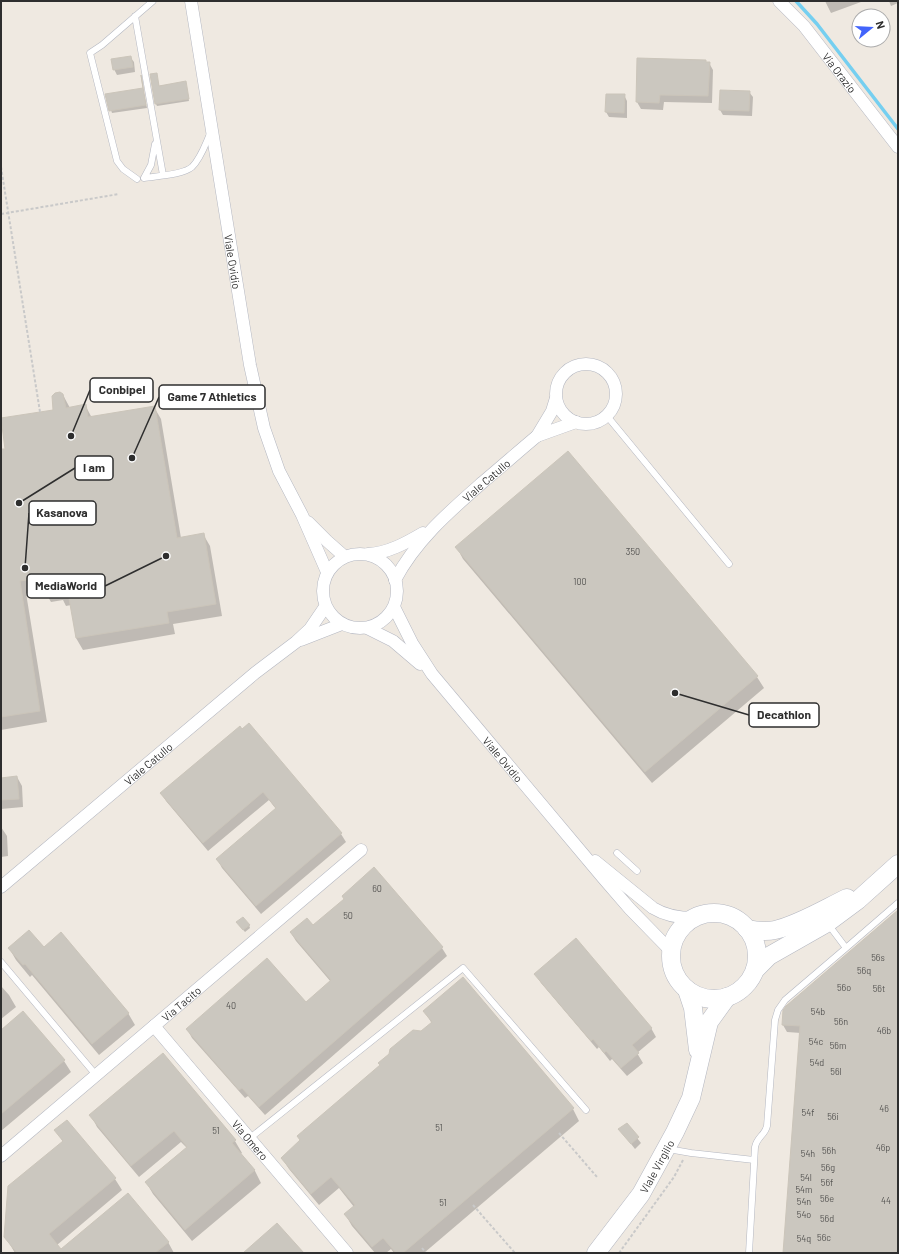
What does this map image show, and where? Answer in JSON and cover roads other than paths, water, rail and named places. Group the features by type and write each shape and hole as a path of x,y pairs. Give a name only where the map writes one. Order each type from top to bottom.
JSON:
{"street":[{"name":"Viale Ovidio","path":"191,1 250,365 264,428 279,471 302,515 327,572"},
{"name":"Via Orazio","path":"779,1 804,26 898,146"},
{"name":"Viale Catullo","path":"395,580 404,562 415,547 436,525 537,436 552,411 558,383 567,370 581,364 596,366 609,374 616,388 615,403 607,416 595,423 589,424 576,422 537,436"},
{"path":"556,398 562,413 576,422"},
{"name":"Viale Ovidio","path":"302,515 344,556"},
{"name":"Viale Catullo","path":"368,554 381,553 401,545 436,525"},
{"path":"356,553 368,554 385,563 391,571 397,589 397,598 394,607 378,624 368,628 355,628 342,624 332,617 325,607 322,595 323,584 327,572 334,563 344,556 356,553"},
{"name":"Viale Catullo","path":"1,887 255,673 296,642 310,629 325,607"},
{"name":"Viale Ovidio","path":"394,607 412,643 432,674 630,909 671,951"},
{"name":"Viale Catullo","path":"296,642 342,624"},
{"name":"Viale Ovidio","path":"368,628 393,641 432,674"},
{"name":"Viale Ovidio","path":"574,844 661,913 678,918 694,918"},
{"name":"Via Tacito","path":"1,1156 361,850"},
{"path":"755,970 764,960 776,951 827,923 858,900 898,864"},
{"path":"748,929 760,931 776,930 792,924 874,884"},
{"path":"708,914 722,914 732,917 748,929 756,949 756,963 751,979 744,987 727,997 717,999 706,999 696,996 687,990 674,972 671,951 679,932 686,924 694,918 708,914"},
{"name":"Viale Virgilio","path":"687,990 693,1008 696,1028 698,1069"},
{"name":"Viale Virgilio","path":"596,1253 641,1194 687,1109 694,1087 709,1022 727,997"},
{"name":"Via Omero","path":"154,1026 347,1253"}],"lane":[{"path":"137,179 123,169 117,162 90,53 102,45 153,1"},
{"path":"135,16 163,175"},
{"path":"156,139 151,164 144,178 180,172 191,168 204,150 212,129"},
{"path":"607,416 729,564"},
{"path":"616,853 636,871"},
{"path":"749,1253 756,1141 768,1126 775,1020 778,1010 785,1000 898,903"},
{"path":"827,923 846,948"},
{"path":"1,962 96,1075"},
{"path":"250,1138 463,968 586,1110"},
{"path":"667,1148 686,1152 754,1160"}],"waterway":[{"path":"796,1 817,24 898,129"}],"place":[{"name":"Conbipel","path":"71,436"},
{"name":"Game 7 Athletics","path":"132,458"},
{"name":"I am","path":"19,503"},
{"name":"MediaWorld","path":"166,556"},
{"name":"Kasanova","path":"25,568"},
{"name":"Decathlon","path":"675,693"}]}
